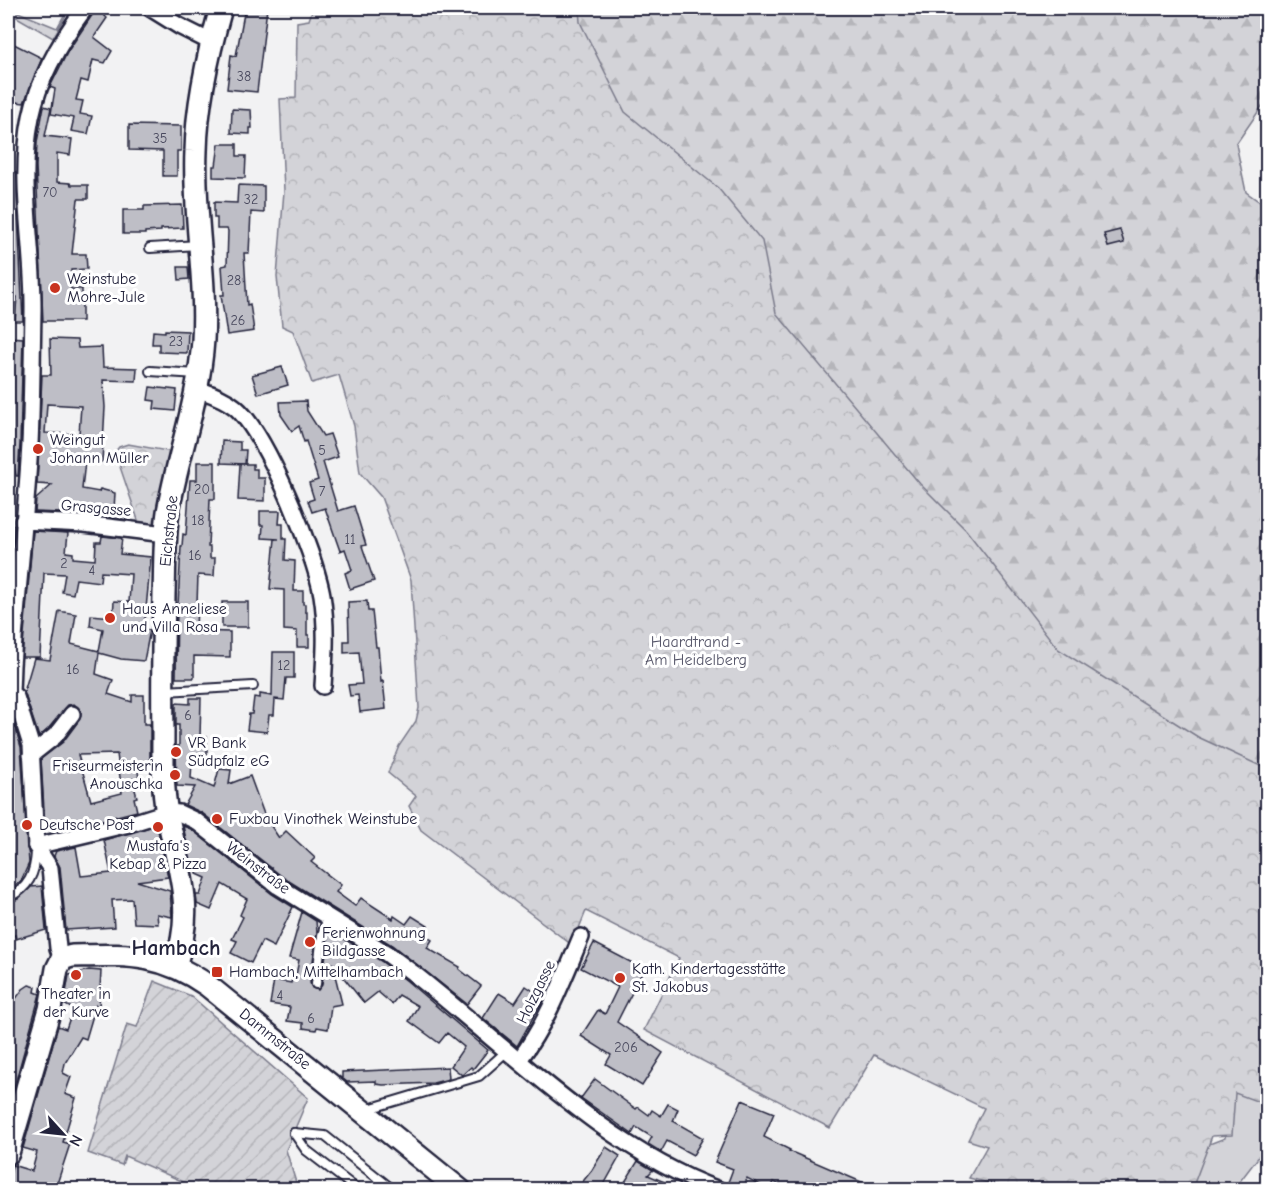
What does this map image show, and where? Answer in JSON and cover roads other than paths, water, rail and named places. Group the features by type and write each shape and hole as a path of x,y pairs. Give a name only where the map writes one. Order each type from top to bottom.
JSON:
{"street":[{"path":"8,1153 50,1009 57,969 62,959 57,940 50,868 36,846 32,755 16,698 9,692 30,443 33,310 26,169 31,117 44,75 62,41 85,8"},
{"path":"150,8 179,26 212,42"},
{"name":"Eichstraße","path":"175,965 183,940 185,907 184,889 167,812 163,768 165,534 174,484 199,382 204,313 196,151 205,71 221,8"},
{"path":"199,382 234,406 245,417 272,464 304,537 321,592 325,615 323,686"},
{"name":"Grasgasse","path":"23,521 84,524 165,534"},
{"path":"32,755 55,736 72,714"},
{"path":"36,846 129,824 167,812"},
{"name":"Weinstraße","path":"167,812 179,813 196,821 257,870 413,973 596,1121 628,1143 666,1165 719,1190"},
{"name":"Holzgasse","path":"513,1055 539,1030 554,1002 581,937"},
{"name":"Dammstraße","path":"62,959 72,956 126,956 154,959 175,965 218,993 460,1190"}],"lane":[{"path":"150,248 200,245"},
{"path":"150,371 199,382"},
{"path":"162,691 253,686"},
{"path":"8,897 21,891 32,876 36,846"},
{"path":"316,984 322,935 328,917"},
{"path":"364,1111 479,1076 513,1055"},
{"path":"358,1190 306,1150 294,1133 325,1136 393,1190"}],"place":[{"name":"Weinstube Mohre-Jule","path":"55,288"},
{"name":"Weingut Johann Müller","path":"38,449"},
{"name":"Haus Anneliese und Villa Rosa","path":"110,618"},
{"name":"VR Bank Südpfalz eG","path":"176,752"},
{"name":"Friseurmeisterin Anouschka","path":"175,775"},
{"name":"Fuxbau Vinothek Weinstube","path":"217,819"},
{"name":"Deutsche Post","path":"27,825"},
{"name":"Mustafa's Kebap & Pizza","path":"158,827"},
{"name":"Ferienwohnung Bildgasse","path":"310,942"},
{"name":"Hambach, Mittelhambach","path":"217,972"},
{"name":"Theater in der Kurve","path":"76,975"},
{"name":"Kath. Kindertagesstätte St. Jakobus","path":"620,978"}],"district":[{"name":"Hambach","path":"176,948"}],"park label":[{"name":"Haardtrand - Am Heidelberg","path":"696,651"}]}
